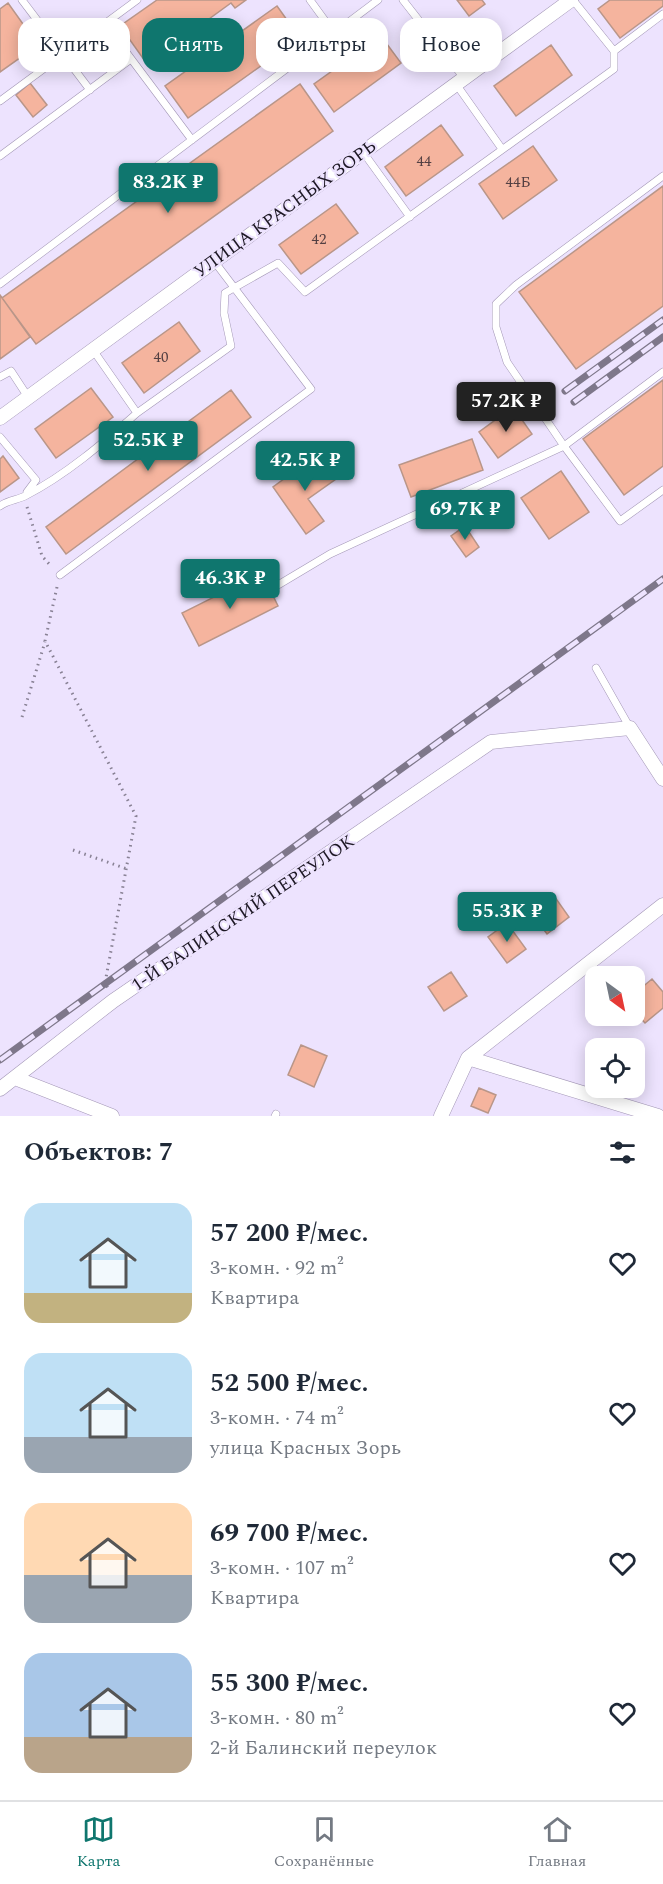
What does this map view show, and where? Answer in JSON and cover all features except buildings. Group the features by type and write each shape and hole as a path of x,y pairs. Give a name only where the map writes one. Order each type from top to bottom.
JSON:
{"street":[{"name":"УЛИЦА КРАСНЫХ ЗОРЬ","path":"0,418 572,0"},
{"name":"1-Й БАЛИНСКИЙ ПЕРЕУЛОК","path":"0,1089 113,1001 491,742 630,729"},
{"path":"630,729 663,779"},
{"path":"441,1116 468,1058 663,905"},
{"path":"468,1058 658,1116"},
{"path":"17,1076 20,1080 112,1116"}],"lane":[{"path":"22,0 36,18"},
{"path":"113,18 137,0"},
{"path":"310,0 323,18"},
{"path":"354,18 378,0"},
{"path":"403,0 460,81 502,149"},
{"path":"0,506 8,501 24,497 92,452 137,413 231,346 224,313 225,293 278,263 305,292 614,69 614,51 572,0"},
{"path":"614,51 663,14"},
{"path":"0,156 131,58 192,140"},
{"path":"0,101 39,72"},
{"path":"76,72 90,90"},
{"path":"0,284 282,72"},
{"path":"363,152 410,217"},
{"path":"663,176 516,285 496,304 496,327 507,362 564,446 620,521 663,490"},
{"path":"60,576 311,389 214,261"},
{"path":"93,350 137,413"},
{"path":"0,377 11,371 28,398"},
{"path":"278,585 330,554 564,446 663,372"},
{"path":"0,437 36,480 24,497"},
{"path":"596,668 630,729"}],"path":[{"path":"22,717 45,641 60,576 42,556 24,497"},
{"path":"45,641 136,816 105,983 113,1001"},
{"path":"73,850 127,868"}],"railway":[{"path":"565,391 663,320"},
{"path":"574,402 663,337"},
{"path":"0,1060 663,579"}]}
